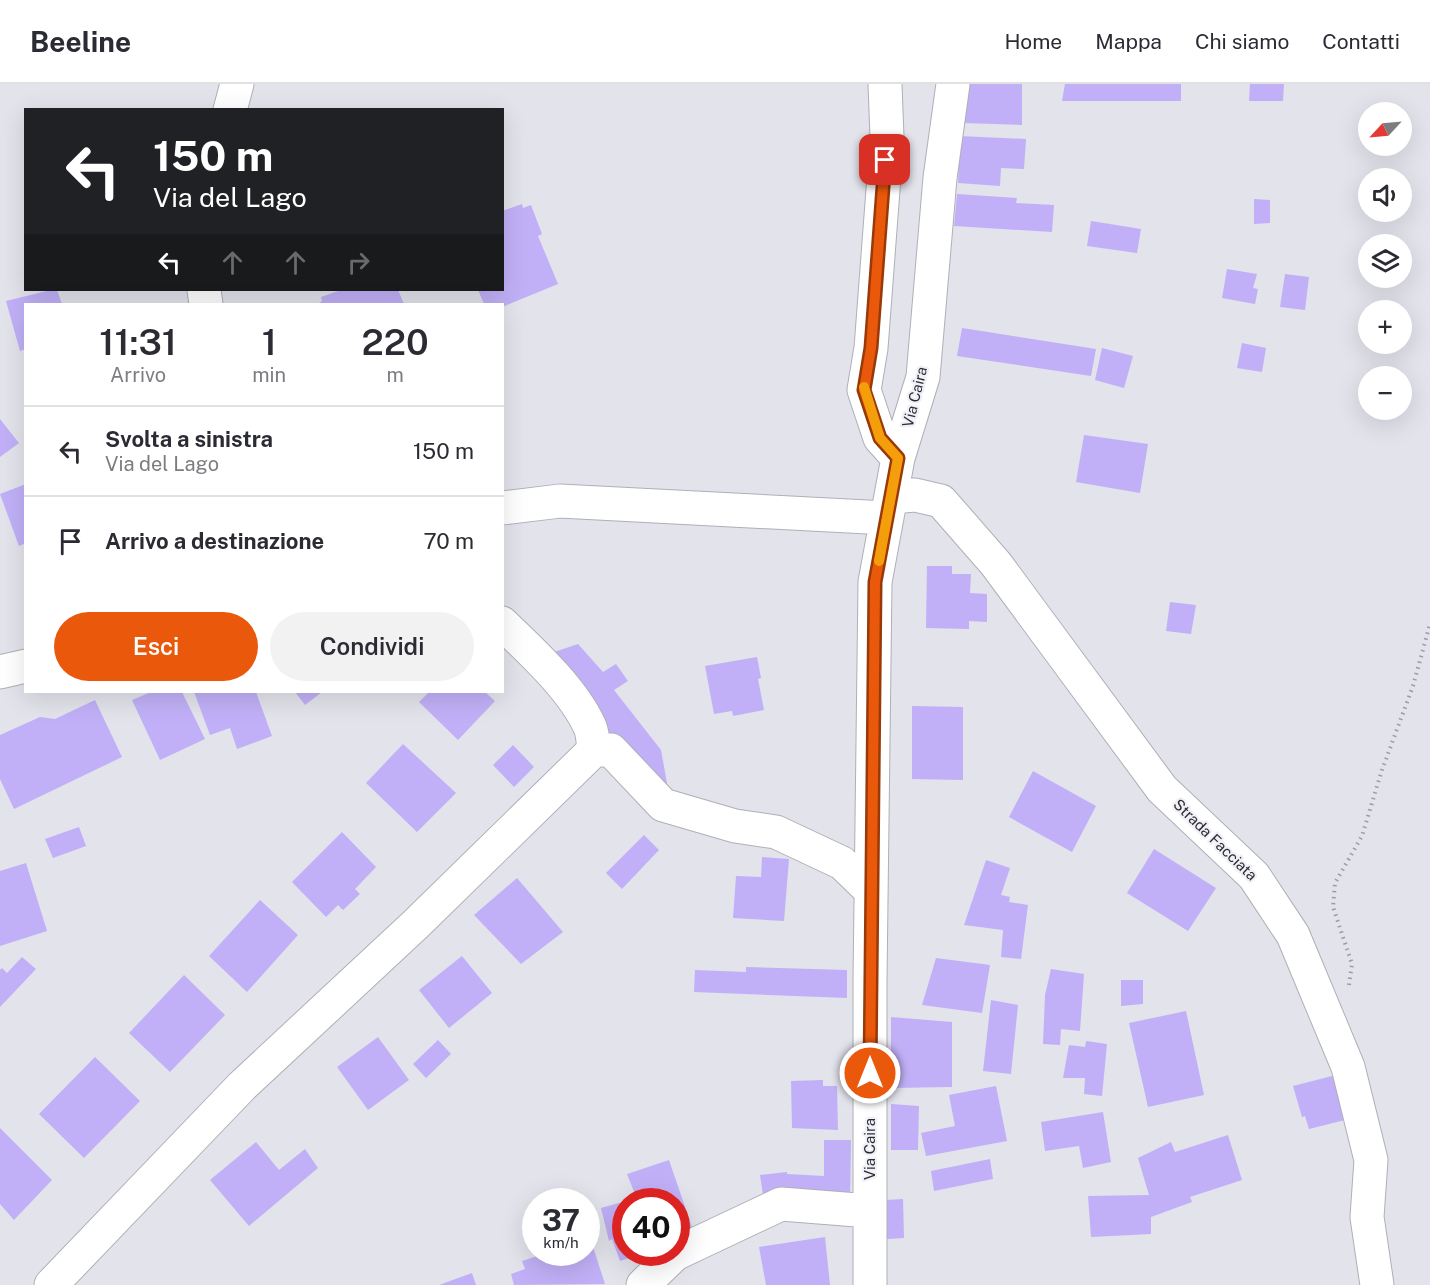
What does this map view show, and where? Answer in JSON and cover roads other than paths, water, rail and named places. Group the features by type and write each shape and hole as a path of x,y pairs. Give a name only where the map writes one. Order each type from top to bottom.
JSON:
{"street":[{"path":"231,108 237,84"},
{"path":"885,84 887,137 871,348 864,390 880,438 898,458"},
{"name":"Via Caira","path":"870,1285 871,891 875,582 898,458 923,377 940,178 954,84"},
{"name":"Strada Facciata","path":"504,508 560,501 889,508 915,495 941,501 996,564 1162,789 1254,876 1293,934 1348,1067 1371,1160 1367,1217 1377,1285"},
{"path":"504,625 550,672 583,715 592,730 594,750"},
{"path":"0,672 24,666"},
{"path":"51,1285 242,1086 416,924 594,750 610,750 663,805 735,826 776,832 842,863 871,891"},
{"path":"643,1285 675,1254 781,1204 870,1211"}]}
